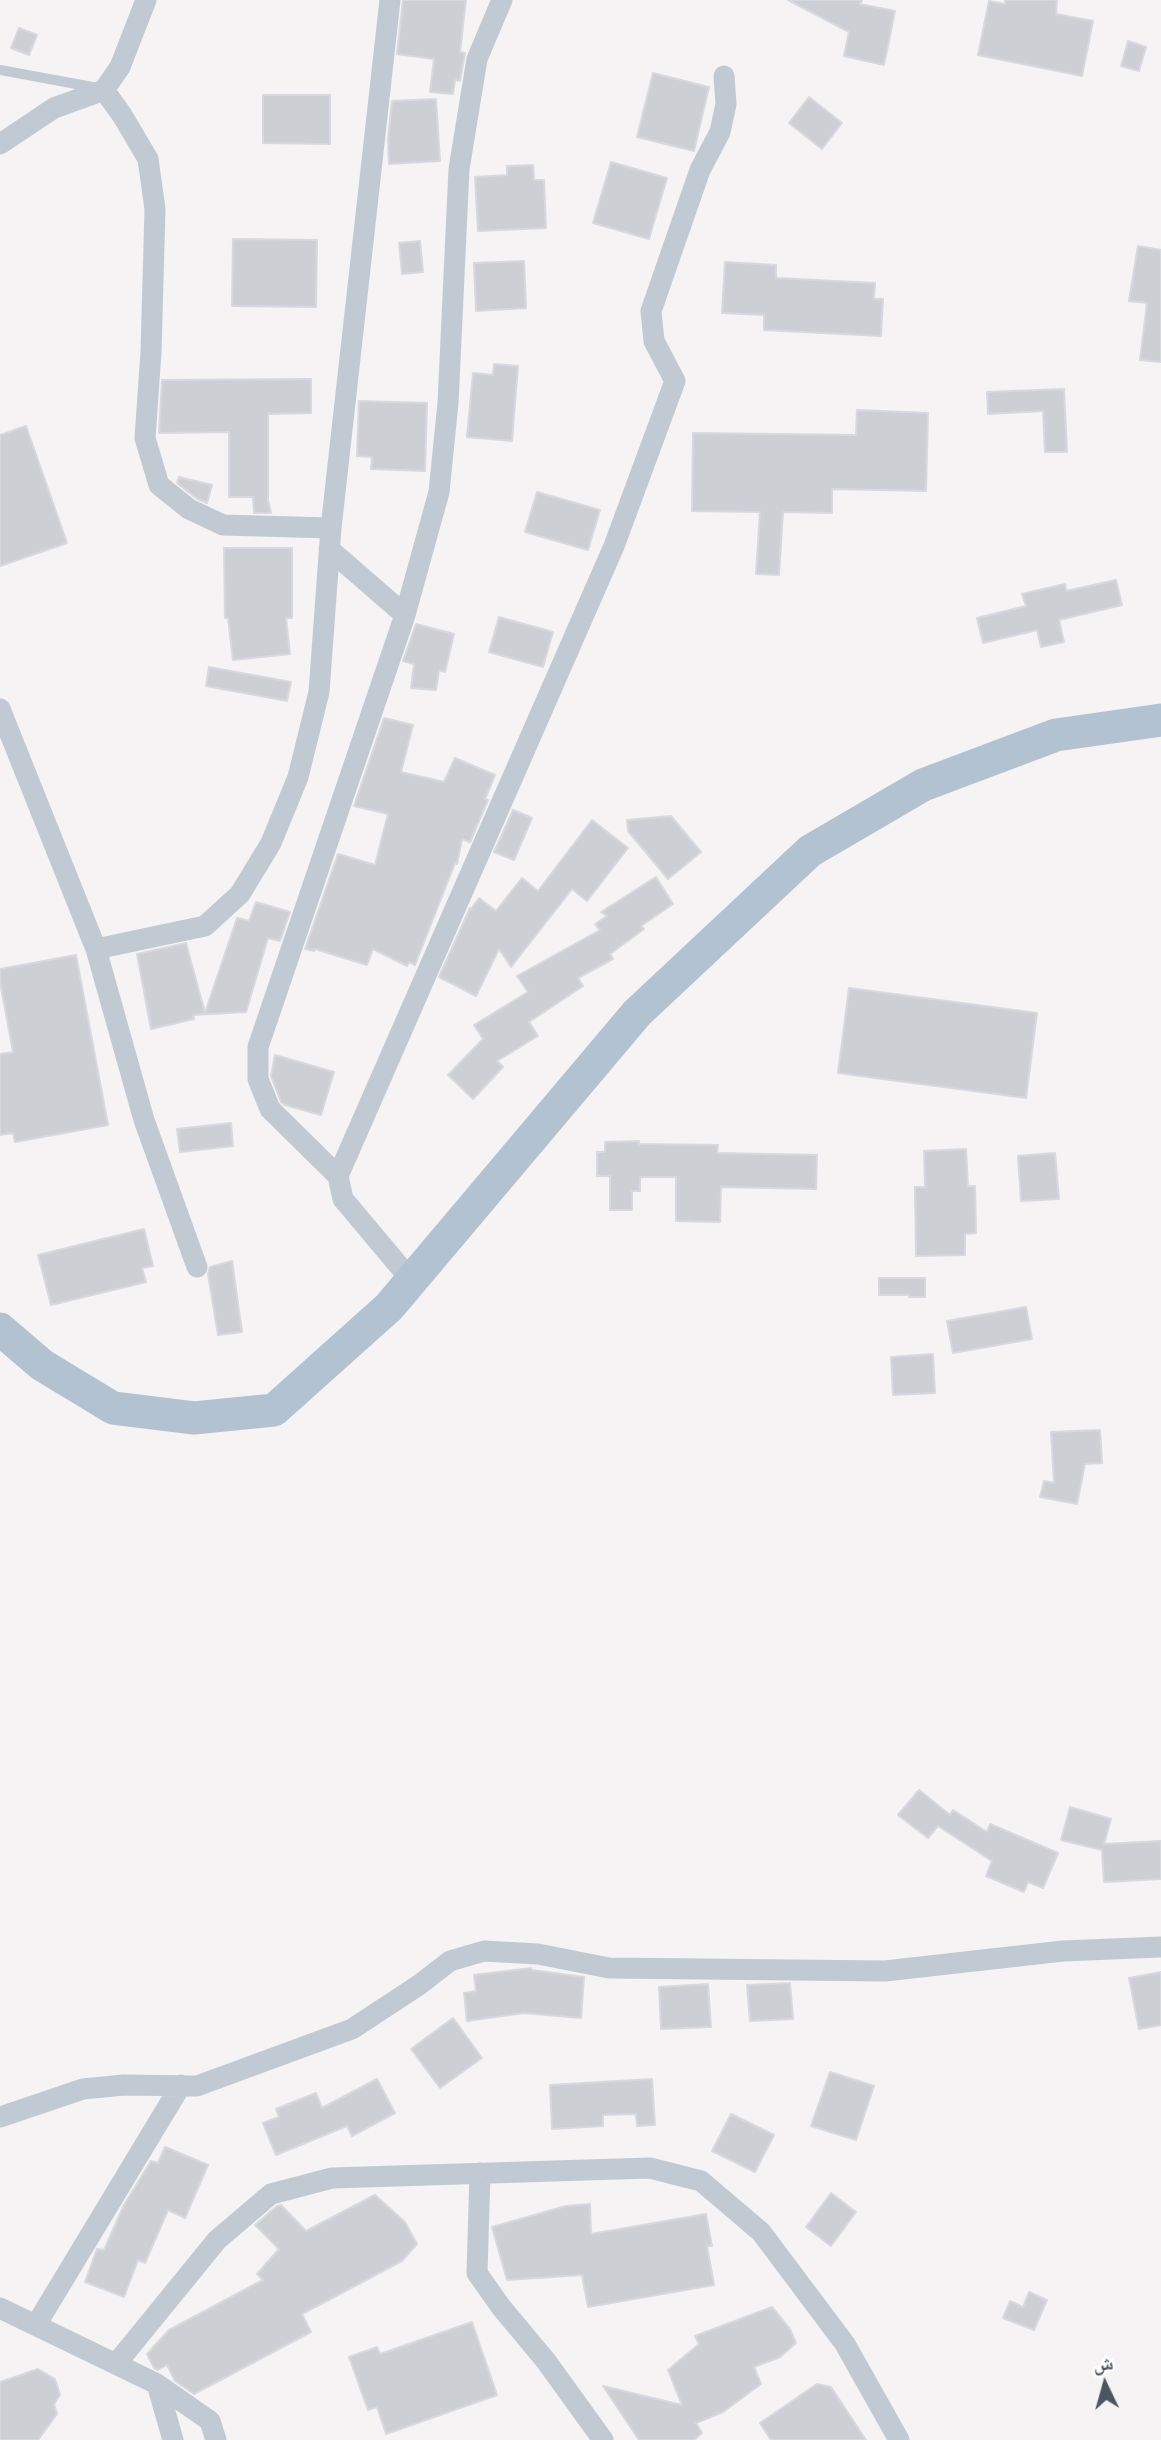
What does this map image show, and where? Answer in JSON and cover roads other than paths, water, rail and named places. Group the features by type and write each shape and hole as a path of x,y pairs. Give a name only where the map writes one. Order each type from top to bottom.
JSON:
{"main road":[{"path":"0,1329 42,1365 113,1408 194,1418 274,1409 389,1307 637,1013 810,851 923,785 1056,735 1161,720"}],"street":[{"path":"0,144 54,108 104,90 120,66 146,0"},
{"path":"96,949 205,926 240,894 271,843 298,778 319,692 330,539 390,0"},
{"path":"411,1280 343,1199 338,1177 270,1110 258,1079 258,1047 405,615 439,492 448,402 459,169 477,59 502,0"},
{"path":"338,1177 614,546 675,381 654,341 651,312 700,170 720,132 726,104 724,76"},
{"path":"104,90 148,159 155,209 151,352 145,438 159,485 189,509 223,525 330,539 405,615"},
{"path":"0,709 96,949 144,1120 197,1267"},
{"path":"0,2117 83,2089 124,2085 197,2086 352,2029 450,1961 484,1951 538,1954 609,1968 885,1971 1063,1951 1161,1947"},
{"path":"36,2325 181,2085"},
{"path":"116,2364 217,2240 271,2194 332,2178 650,2168 701,2180 761,2232 845,2344 899,2440"},
{"path":"480,2174 477,2273 500,2307 546,2361 603,2440"},
{"path":"0,2308 157,2384 210,2421 216,2440"},
{"path":"157,2384 173,2440"}],"lane":[{"path":"0,70 104,90"}]}
